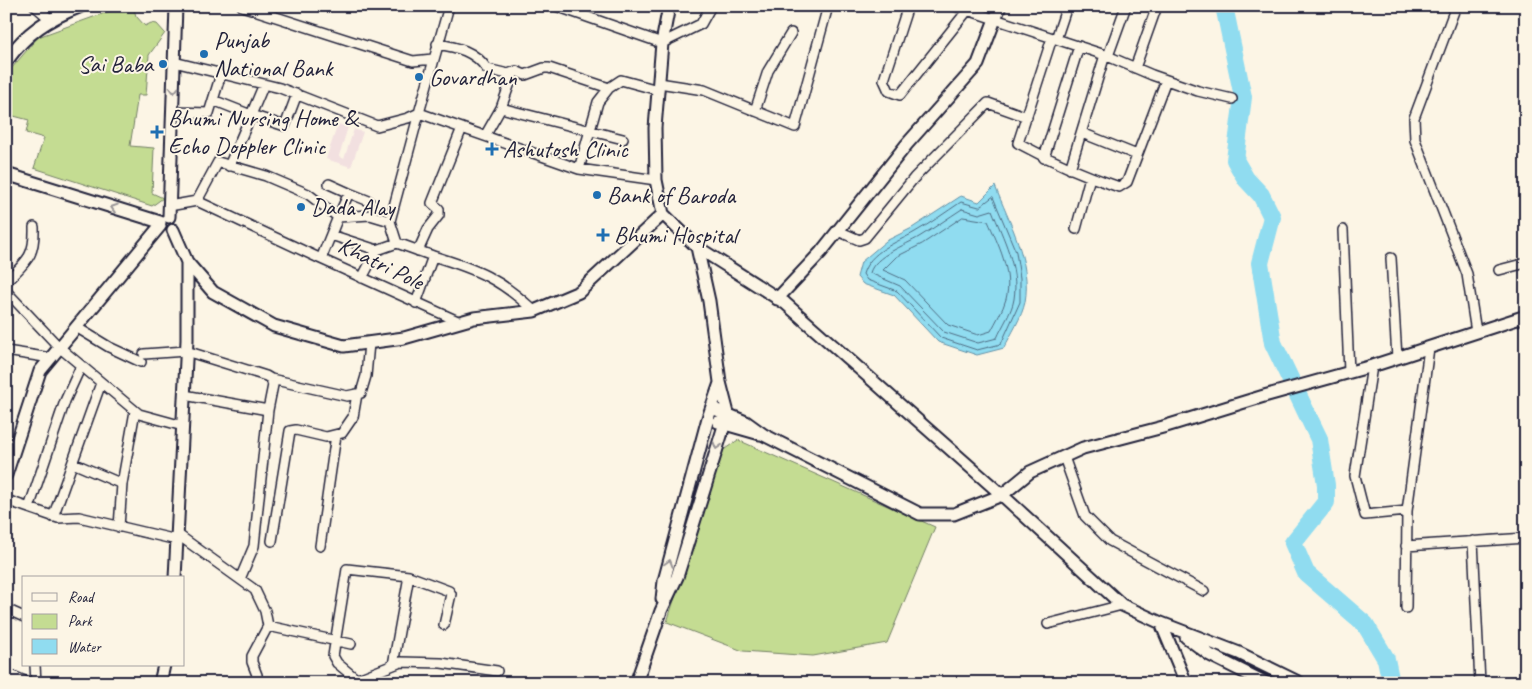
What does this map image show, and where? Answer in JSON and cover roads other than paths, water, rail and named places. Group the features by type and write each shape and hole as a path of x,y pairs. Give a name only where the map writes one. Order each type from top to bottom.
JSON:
{"main road":[{"path":"6,61 22,40 50,19 80,6"}],"street":[{"path":"35,6 50,19"},
{"path":"165,218 173,112 176,6"},
{"path":"242,6 413,61 433,59"},
{"path":"397,243 390,221 437,44 449,6"},
{"path":"556,6 662,43 701,24 711,6"},
{"path":"669,6 662,43 655,128 656,180 663,214 697,247 777,298 1002,495 1122,605 1160,623 1239,653 1300,683"},
{"path":"579,169 598,102 609,88 621,80 658,86 704,90 795,127 828,6"},
{"path":"908,6 884,80 889,91 900,94 917,77 967,11"},
{"path":"954,6 1106,55 1166,80 1232,99"},
{"path":"777,298 838,231 907,144 978,64 1000,6"},
{"path":"1067,6 1018,143 1044,158 1070,169 1090,177 1123,186 1166,80"},
{"path":"1070,169 1106,55 1126,6"},
{"path":"1135,68 1157,6"},
{"path":"1456,6 1414,118 1414,128 1418,151 1467,274 1476,332"},
{"path":"755,111 768,71 791,33"},
{"path":"437,44 455,47 479,57 487,69 508,74 514,72 525,75 549,68 609,88"},
{"path":"1044,158 1079,46"},
{"path":"174,62 297,94 377,126 408,118 419,113 579,169 656,180"},
{"path":"485,136 501,108 514,72"},
{"path":"173,112 210,113 221,74"},
{"path":"7,467 40,371 165,218 197,201 218,162 229,166 264,84"},
{"path":"213,100 284,126 297,94"},
{"path":"838,231 859,240 865,238 914,178 988,103 1027,117"},
{"path":"501,108 623,139"},
{"path":"418,251 428,229 439,215 439,209 432,203 462,128"},
{"path":"1082,133 1137,155"},
{"name":"Khatri Pole","path":"229,166 266,176 308,194 338,217 321,259"},
{"path":"6,174 175,222 173,230 187,262 213,292 274,326 344,346 404,338 474,318 534,311 579,292 663,214"},
{"path":"1076,229 1090,177"},
{"path":"329,184 369,201"},
{"path":"349,193 338,217 370,215 390,221"},
{"name":"Khatri Pole","path":"197,201 460,322"},
{"path":"6,282 31,256 35,246 34,227"},
{"path":"1344,230 1349,372"},
{"path":"331,235 377,250 397,243 467,267 499,282 514,292 534,311"},
{"path":"636,683 661,611 677,577 728,413 720,382 709,301 697,247"},
{"path":"362,278 377,250"},
{"path":"416,303 433,256"},
{"path":"1392,258 1397,358"},
{"path":"175,576 186,351 187,262"},
{"path":"1499,270 1526,263"},
{"path":"6,291 59,348 135,411 139,414 182,426"},
{"path":"710,413 728,413 746,422 764,435 920,514 954,514 1002,495 1030,472 1083,448 1163,427 1372,366 1526,316"},
{"path":"76,327 109,347 143,358 186,351 271,380 347,396 361,393 366,376 369,343"},
{"path":"1406,608 1407,511 1429,348"},
{"path":"6,351 51,358"},
{"path":"29,508 65,400 81,366"},
{"path":"1372,366 1355,476 1365,515 1407,511"},
{"path":"240,579 254,546 268,410 273,385 271,380"},
{"path":"661,611 664,581 720,382"},
{"path":"53,517 102,383"},
{"path":"272,541 290,431 296,430 326,437 342,433 353,417 357,394"},
{"path":"184,395 268,410"},
{"path":"119,527 122,484 135,411"},
{"path":"710,413 724,425 764,435"},
{"path":"320,546 336,435"},
{"path":"1064,457 1085,516 1110,541 1204,591"},
{"path":"73,463 122,484"},
{"path":"6,500 53,517 79,517 119,527 177,537 255,590 265,611 268,626 252,656 252,662 257,675 254,683"},
{"path":"1406,546 1526,538"},
{"path":"1473,541 1480,683"},
{"path":"444,625 451,594 449,591 409,576 347,569 333,656 337,663 359,681 401,662 441,663 497,671"},
{"path":"393,665 409,576"},
{"path":"1048,624 1122,605"},
{"path":"6,609 22,616"},
{"path":"1160,623 1186,683"},
{"path":"268,626 336,639 351,644"},
{"path":"1175,628 1210,655 1266,683"},
{"path":"35,666 36,683"},
{"path":"160,683 164,666"},
{"path":"6,673 29,683"}],"water":[{"path":"995,186 1018,242 1022,257 1026,287 1025,302 1019,319 1004,348 977,355 938,342 894,295 863,284 857,277 861,262 886,241 912,228 961,196 979,202"}],"waterway":[{"path":"1224,6 1243,97 1235,160 1246,179 1261,195 1272,217 1260,263 1273,343 1319,439 1326,485 1326,502 1293,543 1306,573 1365,624 1386,659 1391,683"}],"place":[{"name":"Punjab National Bank","path":"204,54"},
{"name":"Sai Baba","path":"163,64"},
{"name":"Govardhan","path":"419,77"},
{"name":"Bhumi Nursing Home & Echo Doppler Clinic","path":"157,132"},
{"name":"Ashutosh Clinic","path":"492,149"},
{"name":"Bank of Baroda","path":"597,195"},
{"name":"Dada Alay","path":"301,207"},
{"name":"Bhumi Hospital","path":"603,235"}]}
